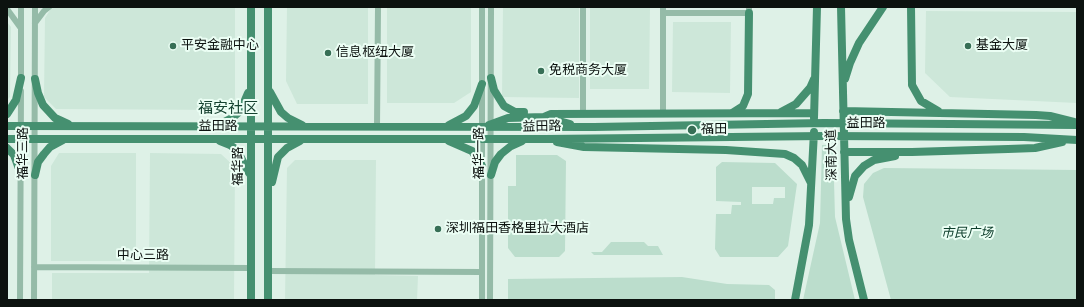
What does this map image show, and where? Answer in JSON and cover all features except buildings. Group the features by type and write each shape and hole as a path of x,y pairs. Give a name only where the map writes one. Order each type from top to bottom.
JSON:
{"main road":[{"name":"福华路","path":"250,7 251,300"},
{"path":"268,7 268,300"},
{"name":"深南大道","path":"795,299 809,225 812,188 817,7"},
{"name":"深南大道","path":"841,7 846,219 864,300"},
{"path":"843,86 850,63 859,43 883,7"},
{"path":"911,7 912,85 918,98 924,104 945,113"},
{"path":"731,114 743,106 748,94 749,10"},
{"path":"775,114 787,110 796,104 810,88 815,77"},
{"path":"7,114 16,100 21,78"},
{"path":"491,78 494,90 504,106 515,112 536,112 544,117 576,127"},
{"path":"35,79 38,93 49,112 62,122 74,126"},
{"path":"211,126 225,122 238,113 247,99 251,81"},
{"path":"444,127 457,122 466,116 474,106 482,84"},
{"path":"268,86 274,101 281,112 294,122 307,127"},
{"path":"843,111 1050,116 1077,124"},
{"path":"488,126 508,118 544,117 551,114 814,113"},
{"name":"益田路","path":"7,126 594,127 824,123 1077,124"},
{"name":"益田路","path":"7,139 546,139 824,136 1024,137 1068,141 1077,140"},
{"path":"34,175 38,162 46,150 66,139"},
{"path":"211,139 230,145 237,150 251,177"},
{"path":"268,199 278,157 291,145 308,139"},
{"path":"444,139 472,151 482,166"},
{"path":"491,175 495,162 501,154 511,146 525,139"},
{"path":"546,139 584,147 726,150 785,154 794,158 802,165 812,188"},
{"path":"844,152 912,152 1035,148 1068,141"},
{"path":"7,148 14,155 20,174"},
{"path":"846,219 849,193 853,180 859,170 874,160 912,152"}],"street":[{"name":"福华三路","path":"20,300 21,7"},
{"name":"福华三路","path":"34,300 35,7"},
{"path":"35,25 44,11 49,7"},
{"path":"377,127 378,7"},
{"name":"福华一路","path":"482,7 482,84 488,126"},
{"name":"福华一路","path":"482,300 482,166 487,139 491,78 491,7"},
{"path":"582,114 583,7"},
{"path":"7,9 21,28"},
{"path":"663,114 663,10 749,10"},
{"name":"福华一路","path":"487,139 491,175 490,300"},
{"name":"中心三路","path":"34,267 251,268"},
{"path":"268,271 482,272"}],"shaded area":[{"name":"平安金融中心","path":"52,7 235,7 235,99 225,110 56,109 44,97 45,18"},
{"name":"信息枢纽大厦","path":"287,7 368,7 368,104 297,104 286,81"},
{"path":"387,7 471,7 471,92 454,103 387,103"},
{"name":"免税商务大厦","path":"503,7 579,7 579,98 502,97"},
{"path":"590,7 650,7 649,89 590,89"},
{"path":"926,11 1077,12 1077,103 950,97 925,73"},
{"path":"7,22 11,27 10,97 7,100"},
{"path":"673,22 731,22 730,93 672,92"},
{"path":"59,153 136,153 136,261 51,261 51,166"},
{"path":"150,153 221,154 235,167 234,300 52,300 52,273 149,273"},
{"path":"295,160 376,160 375,275 418,276 417,300 285,300 287,168"}],"green space":[{"path":"822,145 833,145 835,217 855,300 803,300 820,223"},
{"path":"516,155 557,155 566,161 565,251 559,257 515,257 508,248 508,186 516,186"},
{"path":"722,162 775,163 797,184 788,246 778,257 720,257 715,249 716,214 731,214 732,205 741,205 741,202 716,201 716,167","holes":["752,187 785,187 785,198 774,198 773,204 752,204"]},
{"name":"市民广场","path":"884,168 1077,170 1077,300 891,300 863,197 864,184 873,173"},
{"path":"611,242 644,242 648,246 658,246 663,255 594,255 591,252 602,252"},
{"path":"682,277 727,284 769,285 775,290 775,300 508,300 508,279"}],"place":[{"name":"平安金融中心","path":"173,46"},
{"name":"基金大厦","path":"968,46"},
{"name":"信息枢纽大厦","path":"328,53"},
{"name":"免税商务大厦","path":"541,71"},
{"name":"福田","path":"692,130"},
{"name":"深圳福田香格里拉大酒店","path":"438,229"}],"district":[{"name":"福安社区","path":"228,109"}]}
